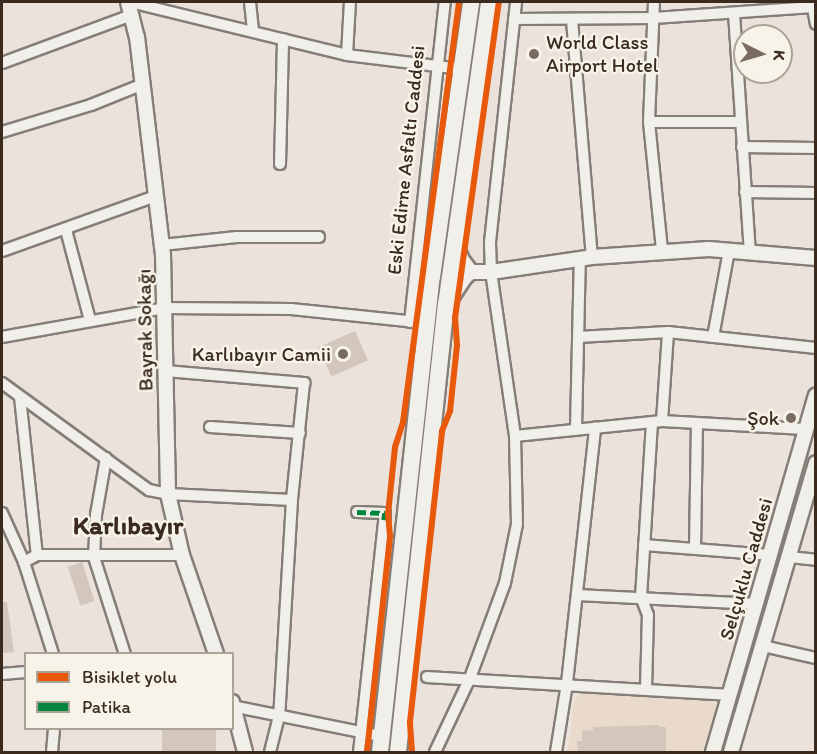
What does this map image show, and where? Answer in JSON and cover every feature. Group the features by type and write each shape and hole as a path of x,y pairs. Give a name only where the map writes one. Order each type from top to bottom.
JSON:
{"highway":[{"name":"Eski Edirne Asfaltı Caddesi","path":"380,744 418,323 471,2"},
{"path":"398,753 446,305 489,2"}],"main road":[{"name":"Bayrak Sokağı","path":"130,6 143,84 162,245 168,494 182,555 215,652"},
{"path":"455,242 462,260 471,272"},
{"path":"471,272 491,272 662,250 729,251 816,258"},
{"path":"446,305 471,272"},
{"name":"Selçuklu Caddesi","path":"713,753 816,396"},
{"name":"Selçuklu Caddesi","path":"731,753 816,464"},
{"path":"234,709 245,753"}],"street":[{"path":"250,2 253,31"},
{"path":"346,55 350,2"},
{"name":"Eski Edirne Asfaltı Caddesi","path":"418,323 437,65 445,2"},
{"path":"435,753 470,678 504,583 517,524 515,436 491,272 493,204 516,2"},
{"path":"654,2 649,122 662,250"},
{"path":"514,19 655,18 734,13 812,4 816,24"},
{"path":"2,63 130,6 253,31 346,55 461,69"},
{"path":"734,13 741,147 750,253"},
{"path":"572,20 586,258 578,337 576,429"},
{"path":"280,164 283,39"},
{"path":"2,132 91,105 143,84"},
{"path":"649,122 740,122"},
{"path":"741,147 816,148"},
{"path":"745,192 816,193"},
{"path":"2,251 156,196"},
{"path":"66,230 90,320"},
{"path":"162,245 237,237 319,237"},
{"path":"713,338 729,251"},
{"path":"2,337 164,308 291,309 418,323"},
{"path":"578,337 668,332 816,348"},
{"path":"646,689 648,615 641,597 644,545 668,332"},
{"path":"165,372 304,383 292,500 279,716 270,753"},
{"path":"2,383 149,490 168,494 292,500"},
{"path":"20,397 37,555"},
{"path":"515,436 657,421 805,429"},
{"path":"694,549 697,424"},
{"path":"210,427 300,433"},
{"path":"556,753 567,683 595,428"},
{"path":"106,458 96,515 94,557 124,652"},
{"path":"357,512 385,513 359,753"},
{"path":"2,513 24,562 52,652"},
{"path":"644,545 770,555"},
{"path":"24,562 37,555 94,557 182,555"},
{"path":"789,557 816,560"},
{"path":"577,595 757,604"},
{"path":"763,646 816,658"},
{"path":"2,674 24,672"},
{"path":"427,676 730,695"},
{"path":"234,705 361,732 380,744"},
{"path":"52,753 54,730"}],"shaded area":[{"path":"582,693 712,699 717,705 702,752 568,752 574,701"}],"building":[{"name":"Karlıbayır Camii","path":"355,331 368,360 331,377 318,347"},
{"path":"82,562 95,601 80,606 68,567"},
{"path":"2,602 7,602 14,652 2,653"},
{"path":"659,725 659,727 666,727 666,753 578,752 577,741 582,741 582,731 593,730 593,727"},
{"path":"162,730 216,730 216,752 162,752"}],"marked path":[{"path":"357,512 385,513 384,520"}],"cycle path":[{"path":"367,752 390,536 388,514 395,447 403,422 459,2"},
{"path":"412,752 410,722 442,431 450,411 457,345 455,318 499,2"}],"place":[{"name":"World Class Airport Hotel","path":"534,54"},
{"name":"Karlıbayır Camii","path":"343,354"},
{"name":"Şok","path":"791,418"}],"district":[{"name":"Karlıbayır","path":"128,526"}]}
